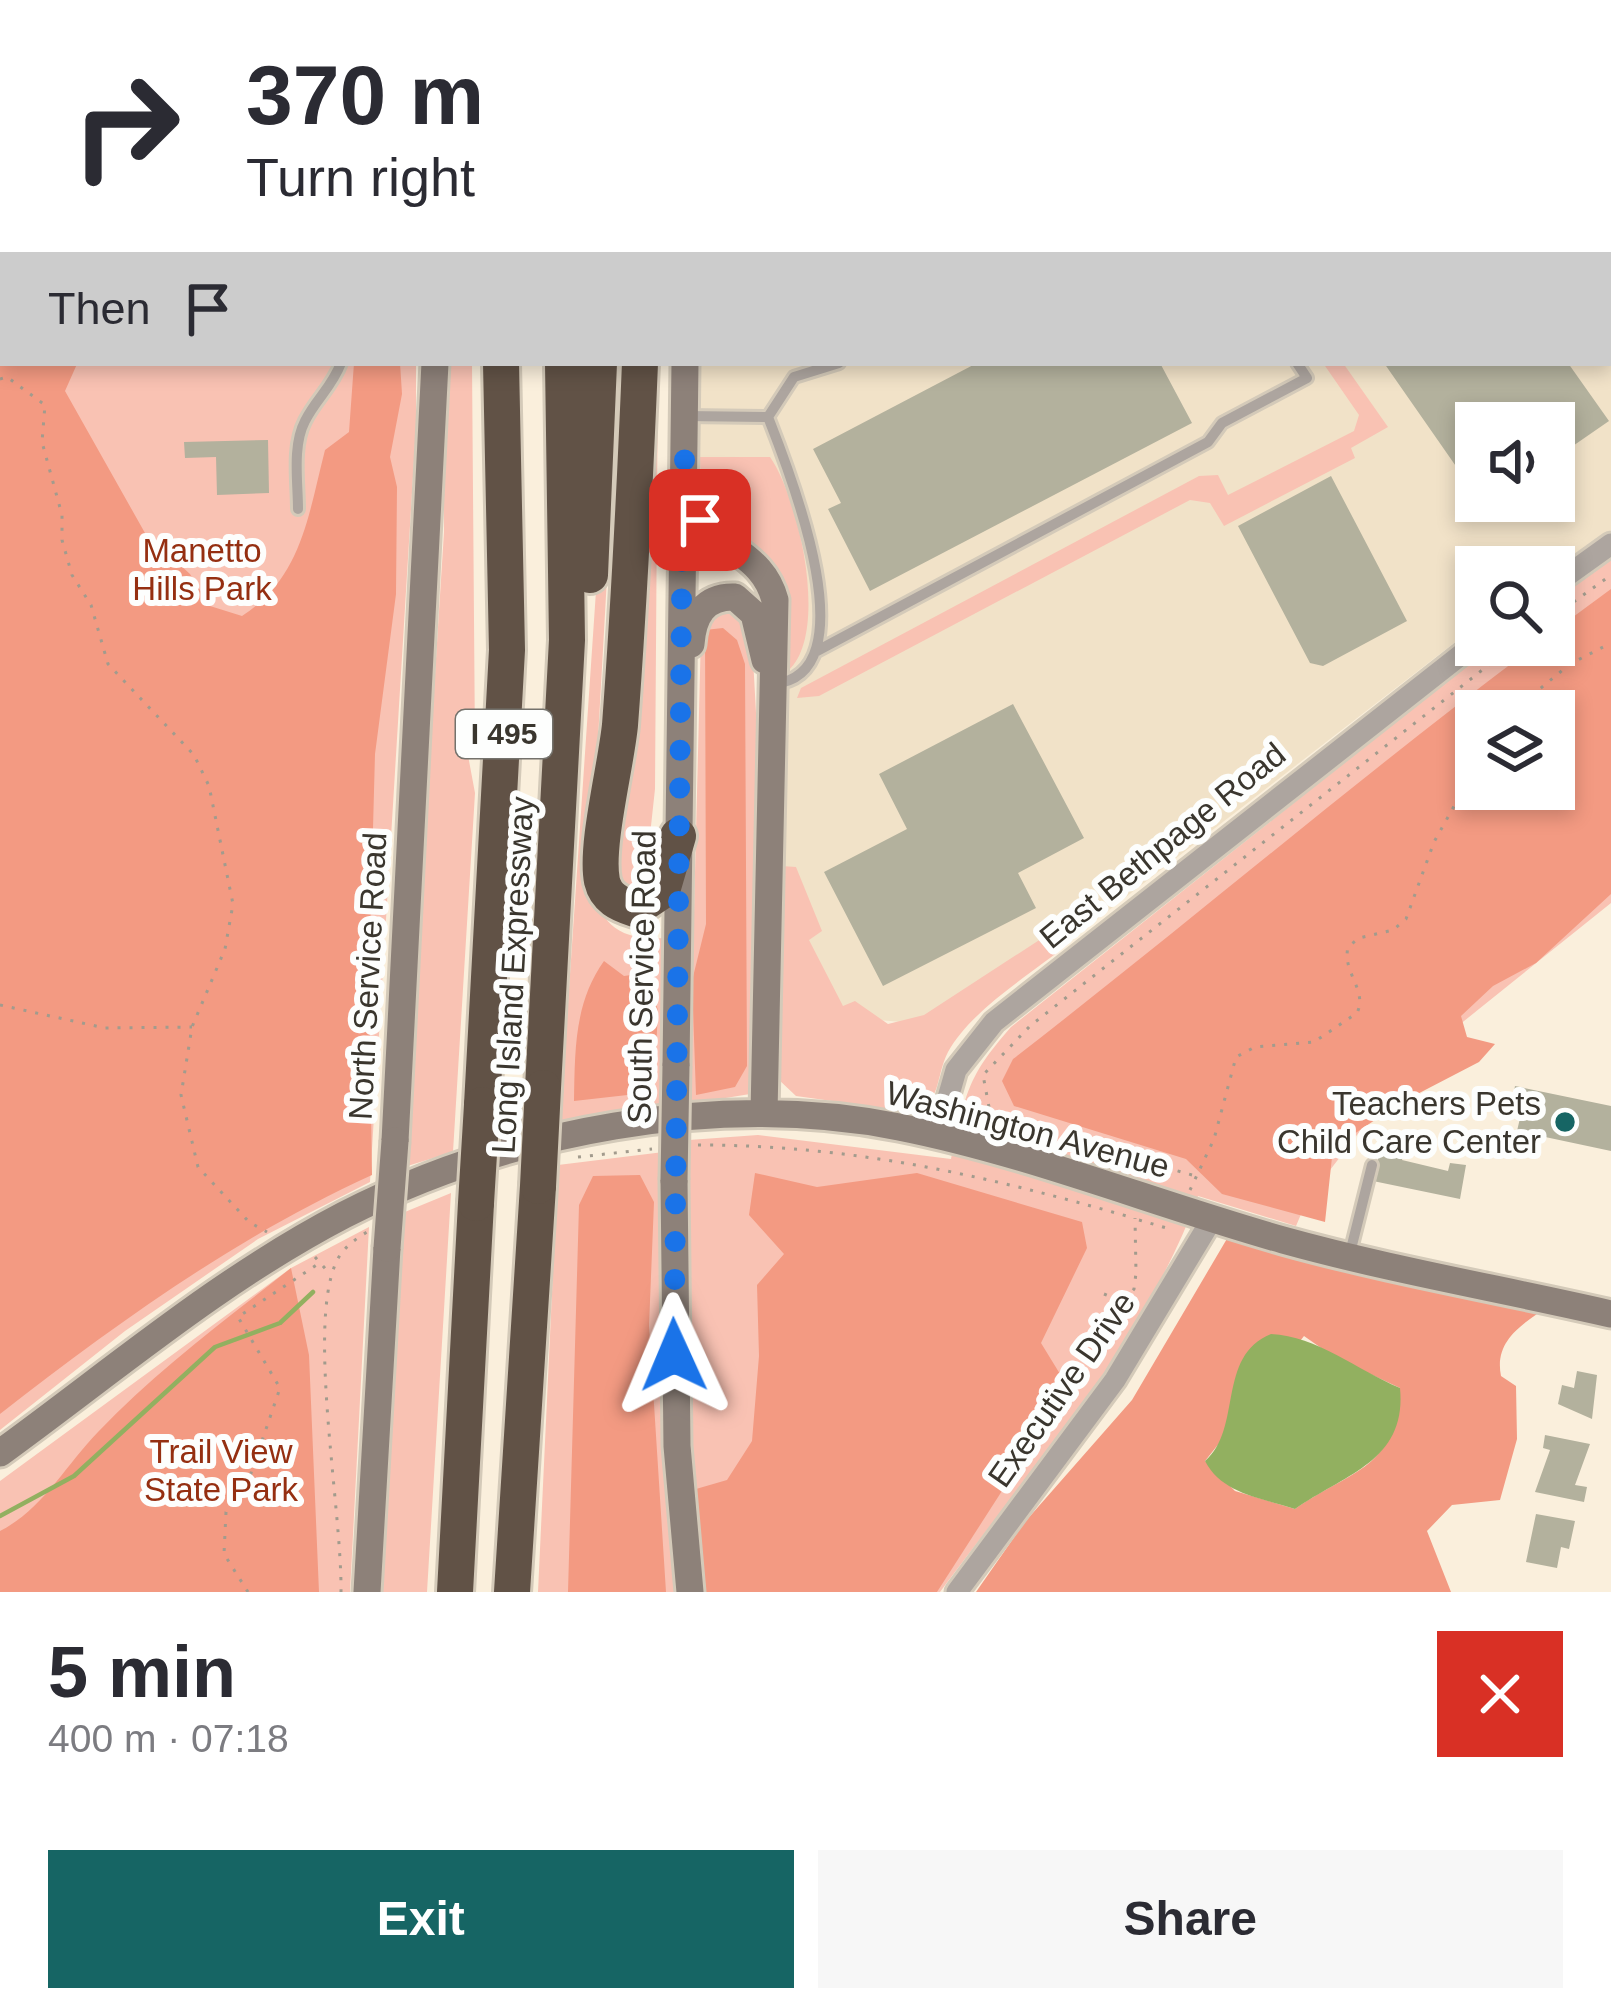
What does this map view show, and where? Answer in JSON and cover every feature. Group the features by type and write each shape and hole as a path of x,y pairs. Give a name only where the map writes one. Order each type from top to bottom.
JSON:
{"highway":[{"name":"Long Island Expressway","path":"455,1592 507,650 501,366"},
{"name":"Long Island Expressway","path":"512,1592 560,853 567,640 563,366"},
{"path":"560,853 588,604 599,366"},
{"path":"640,366 620,722 600,853 603,886 616,903 634,909 662,891 678,836"}],"main road":[{"name":"North Service Road","path":"367,1592 380,1238 395,1141 435,366"},
{"name":"South Service Road","path":"685,366 674,1180 677,1446 690,1592"},
{"path":"683,454 700,520 758,567 771,586 777,624 770,685 764,1113"},
{"path":"680,762 693,623 706,605 726,597 746,604 754,614 770,685"},
{"name":"Washington Avenue","path":"0,1453 244,1272 349,1213 429,1177 479,1157 572,1136 764,1113 846,1118 937,1136 1349,1257 1611,1314"}],"street":[{"path":"1575,570 1611,544"},
{"name":"East Bethpage Road","path":"937,1136 956,1070 994,1022 1455,660"},
{"name":"Executive Drive","path":"957,1592 1115,1380 1212,1219"}],"lane":[{"path":"298,509 298,440 306,419 331,390 340,366"},
{"path":"768,417 794,377 829,366"},
{"path":"770,685 802,674 818,651 1208,442 1222,423 1307,378 1299,366"},
{"path":"684,416 768,417"},
{"path":"768,417 809,525 818,651"},
{"path":"1349,1257 1372,1165"}],"path":[{"path":"0,379 8,376 45,405 42,442 62,515 62,539 72,574 91,605 107,664 194,755 209,786 233,904 225,949 192,1027 181,1095 198,1167 250,1222 268,1233"},
{"path":"1575,601 1611,574"},
{"path":"1539,690 1570,664 1611,643"},
{"path":"1455,804 1434,842 1406,919 1393,931 1358,938 1348,947 1348,972 1360,993 1357,1013 1314,1042 1255,1047 1236,1057 1200,1173 1194,1176 1007,1122 988,1107 983,1076 997,1055 1487,666"},
{"path":"0,1005 105,1028 192,1027"},
{"path":"691,1145 891,1158 994,1177 1174,1228"},
{"path":"564,1159 653,1149"},
{"path":"1189,1193 1194,1176"},
{"path":"1104,1294 1124,1302 1134,1289 1135,1218"},
{"path":"341,1592 327,1376 332,1275 345,1248 380,1238"},
{"path":"315,1257 332,1275"},
{"path":"248,1592 222,1541 226,1512 249,1479 280,1388 238,1317 318,1264"}],"shaded area":[{"path":"701,366 1611,366 1611,530 1575,555 1575,546 1455,546 1455,642 958,1027 777,1011 779,593 699,491"},
{"path":"1271,1334 1321,1347 1400,1388 1400,1413 1383,1449 1352,1475 1295,1509 1232,1488 1205,1461 1224,1431 1243,1359 1254,1344"}],"green space":[{"name":"Manetto Hills Park","path":"0,366 416,366 370,1182 258,1239 125,1331 0,1430"},
{"name":"Manetto Hills Park","path":"0,366 76,366 65,391 145,533 190,574 210,606 242,616 278,583 300,543 325,450 349,432 354,366 400,366 402,394 390,457 397,487 396,594 375,754 369,977 372,1175 225,1254 88,1347 0,1414"},
{"path":"443,366 472,366 475,747 467,750 475,793 453,1152 404,1167 444,532"},
{"path":"607,366 619,366 590,882 599,908 613,926 634,936 664,938 661,1107 560,1122 608,414"},
{"path":"645,366 658,366 655,789 645,881 635,891 623,891 607,842"},
{"path":"1325,366 1345,366 1388,427 1351,448 1355,458 1224,526 1210,503 1190,500 819,696 797,698 801,688 1199,476 1218,475 1228,495 1354,431 1359,415"},
{"path":"700,457 770,457 781,476 800,533 808,598 807,628 800,653 788,671 782,672 779,593 736,548 714,516 701,478"},
{"path":"1611,559 1611,903 1413,1062 1307,1200 1296,1226 1198,1196 1176,1250 1118,1353 940,1592 538,1592 558,1165 688,1149 689,1140 758,1135 951,1159 970,1088 1011,1027 1467,666 1575,666 1575,585"},
{"path":"1611,589 1611,894 1536,963 1493,986 1461,1016 1467,1037 1495,1044 1479,1062 1402,1102 1333,1148 1325,1222 1222,1194 1186,1159 1014,1106 1002,1081 1013,1059 1455,707 1455,810 1575,810 1575,690 1477,690 1508,666 1575,666 1575,616"},
{"path":"722,611 740,618 752,640 757,731 753,1084 750,1094 689,1104 686,956 694,913 701,633 708,619"},
{"path":"723,628 737,640 745,664 747,1066 735,1087 696,1095 692,981 706,924 705,630"},
{"path":"781,866 796,867 822,931 809,940 843,1006 855,1001 888,1024 924,1015 1047,935 1060,936 1068,944 958,1036 933,1096 922,1108 912,1112 796,1096 777,1078"},
{"path":"604,961 624,976 645,973 658,1010 654,1092 574,1101 582,1011"},
{"path":"755,1173 817,1187 917,1173 1082,1222 1087,1248 1041,1343 1060,1374 1063,1396 937,1592 706,1592 696,1489 727,1480 752,1441 759,1356 757,1285 784,1254 749,1215"},
{"path":"640,1175 654,1202 649,1326 666,1592 568,1592 579,1205 593,1176"},
{"path":"451,1193 427,1592 380,1592 400,1214"},
{"name":"Trail View State Park","path":"369,1227 350,1592 0,1592 0,1481 291,1268"},
{"path":"1228,1237 1537,1314 1514,1333 1501,1356 1501,1376 1516,1386 1517,1439 1500,1500 1452,1505 1427,1531 1451,1592 976,1592 1024,1523 1132,1400","holes":["1304,1336 1334,1357 1400,1388 1390,1436 1380,1452 1353,1475 1295,1509 1235,1491 1205,1461"]},
{"name":"Trail View State Park","path":"291,1268 309,1355 319,1592 0,1592 0,1531 41,1499 143,1388"}],"building":[{"path":"971,366 1162,366 1192,423 870,591 828,509 841,503 813,449"},
{"path":"1386,366 1570,366 1609,421 1575,444 1575,402 1455,402 1455,465"},
{"path":"268,440 269,493 217,495 216,457 185,458 184,442"},
{"path":"1331,476 1407,621 1323,666 1310,663 1238,526"},
{"path":"1013,704 1084,838 1018,873 1036,908 883,986 824,872 907,829 879,774"},
{"name":"Teachers Pets Child Care Center","path":"1515,1086 1611,1106 1611,1151 1517,1131 1521,1114 1510,1112"},
{"path":"1384,1132 1407,1137 1402,1160 1448,1171 1450,1163 1466,1165 1460,1199 1373,1181"},
{"path":"1577,1371 1597,1375 1592,1419 1558,1404 1562,1385 1574,1388"},
{"path":"1545,1435 1590,1444 1575,1485 1587,1487 1584,1502 1535,1492 1550,1450 1543,1448"},
{"path":"1536,1514 1575,1521 1569,1549 1561,1547 1557,1568 1526,1562"}],"waterway":[{"path":"0,1516 74,1476 215,1347 280,1323 313,1292"}],"place":[{"name":"Teachers Pets Child Care Center","path":"1565,1122"}],"route":[{"path":"674,1355 683,454 700,520"}]}
